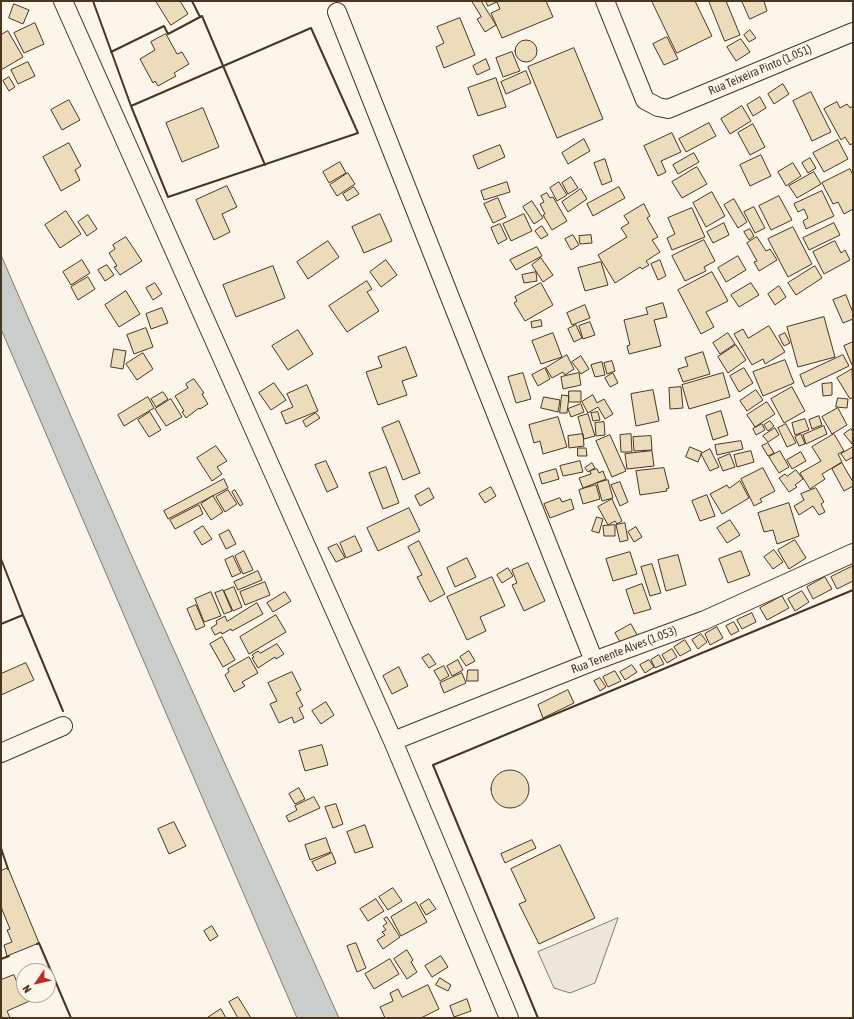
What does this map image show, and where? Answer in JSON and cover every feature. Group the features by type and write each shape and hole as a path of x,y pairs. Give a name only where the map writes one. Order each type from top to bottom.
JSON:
{"street":[{"path":"63,1 393,741 509,1018"},
{"name":"Rua Teixeira Pinto (1.051)","path":"605,1 645,100 658,107 668,109 853,32"},
{"path":"337,12 594,661"},
{"name":"Rua Tenente Alves (1.053)","path":"393,741 594,661 705,620 853,553"},
{"path":"1,753 62,726"}],"shaded area":[{"path":"1,255 130,552 339,1018 297,1018 1,329"},
{"path":"618,918 595,983 570,993 554,988 538,952"}],"building":[{"path":"156,1 180,1 188,14 171,25"},
{"path":"472,1 481,1 496,25 485,32 477,19 481,17"},
{"path":"486,1 546,1 553,17 502,38 491,13 500,9 497,2 488,6"},
{"path":"652,1 695,1 712,36 677,53"},
{"path":"709,1 726,1 740,35 725,41"},
{"path":"742,1 764,1 767,11 750,19"},
{"path":"14,4 29,10 23,24 9,18"},
{"path":"460,18 475,55 444,68 436,47 444,43 437,27"},
{"path":"35,23 44,44 24,53 14,33"},
{"path":"750,30 756,38 749,42 744,35"},
{"path":"8,31 23,57 1,70 1,35"},
{"path":"166,34 177,54 182,52 189,64 174,73 176,76 158,86 155,81 153,83 140,59 155,50 151,42"},
{"path":"667,37 678,59 664,65 653,44"},
{"path":"741,39 750,52 736,61 727,47"},
{"path":"526,40 534,43 537,51 534,59 526,62 518,59 515,51 518,43"},
{"path":"574,48 603,119 557,138 528,67"},
{"path":"512,52 520,71 503,77 496,58"},
{"path":"486,59 490,69 477,75 473,66"},
{"path":"28,62 35,76 18,84 11,70"},
{"path":"526,71 531,83 506,94 501,82"},
{"path":"9,77 15,87 9,91 3,81"},
{"path":"496,78 506,107 478,116 468,88"},
{"path":"783,84 789,94 774,104 768,94"},
{"path":"811,92 831,132 812,141 793,101"},
{"path":"760,97 766,108 753,116 747,105"},
{"path":"69,100 80,120 62,130 51,110"},
{"path":"837,102 840,108 847,104 850,108 853,106 853,143 850,145 845,137 841,140 824,109"},
{"path":"742,106 751,121 730,134 721,119"},
{"path":"203,108 219,147 182,162 166,123"},
{"path":"709,123 716,136 686,152 679,139"},
{"path":"753,124 765,147 750,155 738,133"},
{"path":"672,133 681,152 661,161 666,172 658,176 644,146"},
{"path":"584,139 590,151 568,164 562,153"},
{"path":"838,140 848,159 824,172 813,153"},
{"path":"69,143 81,166 75,170 80,180 61,191 43,157"},
{"path":"500,145 505,157 478,169 473,156"},
{"path":"694,153 699,162 678,174 673,165"},
{"path":"761,155 771,176 750,186 740,165"},
{"path":"810,158 816,168 808,173 802,163"},
{"path":"605,159 612,181 602,185 594,163"},
{"path":"340,162 346,173 329,183 323,172"},
{"path":"793,163 801,176 786,186 778,172"},
{"path":"697,167 707,184 682,198 672,182"},
{"path":"850,169 853,175 853,209 844,214 838,202 833,204 822,183"},
{"path":"814,172 821,184 797,198 789,186"},
{"path":"348,173 355,184 337,196 330,185"},
{"path":"571,177 578,188 568,194 562,183"},
{"path":"507,182 510,192 484,200 481,191"},
{"path":"559,182 567,195 557,201 550,188"},
{"path":"227,186 237,207 222,214 230,232 214,240 196,200"},
{"path":"354,187 359,194 347,201 343,194"},
{"path":"619,187 625,198 593,216 587,204"},
{"path":"581,189 587,199 568,212 562,202"},
{"path":"822,191 834,216 806,229 803,221 808,218 804,209 798,212 794,204"},
{"path":"712,192 725,216 706,227 693,203"},
{"path":"547,193 550,198 553,197 567,221 552,230 543,215 545,214 540,204 544,202 541,196"},
{"path":"779,196 792,220 771,230 759,206"},
{"path":"498,198 506,217 493,223 484,204"},
{"path":"734,199 747,222 738,228 724,205"},
{"path":"532,201 543,218 534,224 523,207"},
{"path":"644,204 650,216 647,218 658,237 652,240 660,252 646,261 649,265 642,269 640,267 615,283 598,255 627,237 621,228 629,223 624,216"},
{"path":"754,207 765,228 755,233 744,212"},
{"path":"692,208 705,237 672,250 667,238 675,234 668,218"},
{"path":"66,211 81,234 60,248 45,225"},
{"path":"380,214 392,241 364,253 352,227"},
{"path":"524,214 532,231 511,241 503,224"},
{"path":"88,215 97,229 87,236 78,222"},
{"path":"724,223 729,235 713,243 707,232"},
{"path":"834,223 840,235 809,250 803,238"},
{"path":"500,224 507,239 498,244 491,228"},
{"path":"542,226 548,235 541,239 535,231"},
{"path":"793,227 812,264 788,277 768,239"},
{"path":"750,229 754,236 749,240 744,232"},
{"path":"573,235 579,245 571,250 565,239"},
{"path":"591,235 592,243 580,244 579,236"},
{"path":"126,237 142,261 120,275 114,267 117,266 109,253 115,249 113,245"},
{"path":"757,237 766,251 770,249 777,260 759,271 754,262 757,261 747,243"},
{"path":"704,240 715,261 704,267 706,271 685,281 672,256"},
{"path":"328,241 339,257 308,279 297,262"},
{"path":"835,241 841,253 845,250 850,260 824,274 813,252"},
{"path":"537,247 542,256 516,270 510,260"},
{"path":"738,256 746,270 726,282 718,268"},
{"path":"541,258 553,275 543,282 532,265"},
{"path":"82,260 90,273 71,285 63,272"},
{"path":"386,260 397,275 381,287 370,272"},
{"path":"660,260 666,276 658,280 651,264"},
{"path":"601,262 608,285 585,291 578,268"},
{"path":"107,265 114,275 105,281 98,270"},
{"path":"273,266 285,298 236,317 223,285"},
{"path":"815,266 822,278 796,295 788,283"},
{"path":"536,272 537,281 524,283 522,275"},
{"path":"712,272 728,301 706,312 714,327 701,334 678,290"},
{"path":"88,277 95,289 78,300 71,287"},
{"path":"367,281 372,289 367,292 379,311 347,332 329,306"},
{"path":"155,283 162,294 153,300 146,288"},
{"path":"541,283 553,305 525,321 514,303 517,301 515,297"},
{"path":"751,283 759,295 739,307 731,295"},
{"path":"779,286 786,297 775,305 768,294"},
{"path":"126,291 140,314 119,327 105,305"},
{"path":"846,295 853,313 853,319 843,323 833,300"},
{"path":"663,303 667,317 654,320 661,346 629,354 627,346 630,345 624,320 648,314 646,308"},
{"path":"585,305 590,318 572,325 567,313"},
{"path":"162,308 168,323 151,329 146,314"},
{"path":"824,317 835,357 798,367 787,327"},
{"path":"541,320 542,326 532,328 531,322"},
{"path":"590,322 595,335 583,339 579,326"},
{"path":"576,325 582,338 574,342 568,329"},
{"path":"769,326 785,352 765,364 763,359 752,365 734,334 743,329 748,338"},
{"path":"146,328 153,347 134,354 127,335"},
{"path":"298,330 313,354 288,370 272,346"},
{"path":"553,333 562,357 541,364 532,341"},
{"path":"728,333 735,344 720,354 713,343"},
{"path":"785,333 790,343 784,346 779,336"},
{"path":"853,342 853,365 852,365 844,346"},
{"path":"736,345 746,360 728,373 718,357"},
{"path":"406,347 417,376 402,381 407,395 378,405 366,372 382,367 378,357"},
{"path":"114,349 126,351 123,369 111,367"},
{"path":"703,352 710,374 683,382 678,369 688,366 685,358"},
{"path":"143,353 153,369 137,380 126,364"},
{"path":"567,355 574,369 565,375 563,372 552,378 546,368"},
{"path":"843,355 849,366 805,387 800,375"},
{"path":"581,356 589,369 581,374 572,362"},
{"path":"785,360 794,383 763,396 753,372"},
{"path":"612,361 615,371 607,374 604,363"},
{"path":"602,362 605,375 595,377 591,365"},
{"path":"545,368 550,379 538,386 532,375"},
{"path":"744,368 753,383 739,392 730,376"},
{"path":"852,369 853,397 850,399 837,378"},
{"path":"523,373 531,399 516,403 508,377"},
{"path":"579,373 581,385 563,389 561,377"},
{"path":"613,373 618,383 610,387 605,378"},
{"path":"723,373 730,397 689,409 682,385"},
{"path":"194,379 204,393 202,394 208,404 200,409 199,408 186,418 182,412 184,411 175,396 188,388 186,384"},
{"path":"274,383 286,400 271,410 259,393"},
{"path":"832,383 832,395 823,396 822,384"},
{"path":"307,385 318,411 286,424 281,412 293,407 287,394"},
{"path":"681,387 683,408 670,409 669,388"},
{"path":"792,387 805,411 784,423 771,399"},
{"path":"653,390 659,421 636,426 631,394"},
{"path":"756,390 763,400 747,411 740,401"},
{"path":"569,391 581,391 581,402 569,402"},
{"path":"163,392 168,399 156,407 151,399"},
{"path":"562,395 569,396 567,413 560,413"},
{"path":"593,395 597,403 604,399 613,414 605,419 598,407 588,413 582,402"},
{"path":"148,397 154,408 124,426 118,415"},
{"path":"544,397 560,400 558,412 541,408"},
{"path":"838,398 848,399 847,408 836,407"},
{"path":"171,399 182,417 166,426 155,409"},
{"path":"767,402 775,414 755,427 747,415"},
{"path":"581,404 584,412 571,417 568,409"},
{"path":"838,408 847,425 832,434 822,417"},
{"path":"721,411 728,435 713,440 706,416"},
{"path":"150,412 161,430 149,437 138,420"},
{"path":"598,412 600,420 593,421 591,413"},
{"path":"316,413 320,418 306,427 303,421"},
{"path":"588,414 595,436 584,439 578,417"},
{"path":"819,416 822,425 812,429 809,420"},
{"path":"558,417 567,447 543,454 540,441 534,443 529,425"},
{"path":"805,419 809,430 795,435 792,423"},
{"path":"399,421 420,473 403,480 382,428"},
{"path":"770,421 774,426 768,431 764,425"},
{"path":"604,422 605,435 596,436 595,423"},
{"path":"762,424 765,430 756,435 753,429"},
{"path":"786,424 796,443 787,447 778,428"},
{"path":"824,426 827,434 806,444 803,435"},
{"path":"775,428 779,435 768,442 763,436"},
{"path":"851,429 853,432 852,444 844,434"},
{"path":"583,434 584,446 569,448 568,436"},
{"path":"631,434 632,452 621,452 620,435"},
{"path":"801,434 805,444 799,446 795,437"},
{"path":"834,434 844,451 838,454 842,462 822,474 825,479 810,489 800,473 821,461 812,447"},
{"path":"610,435 626,471 612,477 596,441"},
{"path":"651,436 652,450 634,451 633,437"},
{"path":"741,441 743,449 717,455 715,445"},
{"path":"768,443 774,453 768,456 762,446"},
{"path":"216,446 227,461 217,467 222,474 212,481 197,458"},
{"path":"690,447 702,452 698,462 686,457"},
{"path":"853,447 853,457 846,461 841,454"},
{"path":"578,448 586,448 587,456 578,456"},
{"path":"710,449 719,467 710,471 701,454"},
{"path":"652,451 654,466 627,469 625,454"},
{"path":"751,451 754,462 737,467 734,455"},
{"path":"780,451 789,467 779,473 769,457"},
{"path":"801,452 806,461 792,469 787,460"},
{"path":"730,454 735,467 723,471 718,459"},
{"path":"326,461 338,487 327,492 315,465"},
{"path":"580,461 583,472 563,476 560,466"},
{"path":"592,463 595,468 588,472 585,468"},
{"path":"842,463 853,482 853,486 844,491 832,469"},
{"path":"386,467 399,503 383,509 369,473"},
{"path":"664,468 669,488 666,489 667,491 640,495 636,471"},
{"path":"763,468 775,491 760,499 762,502 754,506 741,479"},
{"path":"556,469 559,479 542,484 539,474"},
{"path":"597,469 599,473 603,471 606,479 583,488 579,478 591,474 590,471"},
{"path":"796,470 803,479 795,485 797,487 789,492 779,478 785,474 787,476"},
{"path":"224,479 228,488 168,519 164,511"},
{"path":"608,480 613,498 602,501 597,483"},
{"path":"740,481 749,498 722,514 710,494 727,485 729,488"},
{"path":"620,482 628,502 620,506 611,485"},
{"path":"596,485 600,499 583,504 579,490"},
{"path":"491,487 496,496 485,503 479,494"},
{"path":"429,488 434,498 420,506 415,496"},
{"path":"816,488 824,502 821,504 825,512 819,515 813,506 799,515 794,506 804,500 801,494"},
{"path":"228,490 237,504 225,512 216,497"},
{"path":"235,490 243,504 240,506 232,492"},
{"path":"707,495 715,516 700,521 692,501"},
{"path":"213,496 223,512 211,520 201,504"},
{"path":"560,498 562,502 571,499 574,509 550,518 544,504"},
{"path":"612,499 622,521 617,524 615,521 608,525 598,507"},
{"path":"789,503 799,536 777,544 773,530 764,532 758,513"},
{"path":"199,505 203,514 175,529 170,520"},
{"path":"409,508 420,531 378,551 367,528"},
{"path":"597,517 603,519 599,533 592,531"},
{"path":"730,520 740,535 727,543 717,528"},
{"path":"625,523 628,540 620,542 616,525"},
{"path":"615,525 615,536 604,536 603,526"},
{"path":"203,526 212,539 202,545 194,532"},
{"path":"636,527 642,537 634,542 628,532"},
{"path":"229,530 236,544 226,549 219,535"},
{"path":"355,536 362,551 346,558 340,543"},
{"path":"795,540 806,558 789,569 778,550"},
{"path":"419,541 445,594 430,602 417,577 422,575 408,547"},
{"path":"337,544 345,558 336,562 328,548"},
{"path":"774,550 783,562 773,569 764,557"},
{"path":"244,551 253,570 243,574 235,556"},
{"path":"741,551 750,575 728,583 719,559"},
{"path":"630,552 637,574 613,581 606,559"},
{"path":"678,555 686,585 666,591 658,560"},
{"path":"233,556 241,573 232,577 225,560"},
{"path":"467,558 476,577 455,587 447,568"},
{"path":"528,563 545,601 524,611 512,585 517,583 512,570"},
{"path":"652,564 661,593 650,596 641,567"},
{"path":"853,566 853,581 837,589 831,577"},
{"path":"508,568 513,576 502,583 497,575"},
{"path":"258,571 262,580 238,590 234,582"},
{"path":"492,577 505,606 480,617 486,631 467,640 447,597"},
{"path":"825,577 832,589 813,599 807,587"},
{"path":"265,582 270,595 245,605 240,592"},
{"path":"642,584 651,609 634,614 626,590"},
{"path":"234,587 242,607 233,611 224,591"},
{"path":"223,590 232,611 224,614 215,593"},
{"path":"802,591 809,602 795,611 788,599"},
{"path":"211,592 221,616 204,622 195,599"},
{"path":"285,592 291,601 273,612 267,603"},
{"path":"782,596 789,608 767,620 760,608"},
{"path":"257,603 263,614 232,631 231,629 222,634 221,632 215,635 211,628 217,624 216,621 225,616 227,621"},
{"path":"196,605 205,626 196,630 187,609"},
{"path":"752,613 756,622 742,629 737,620"},
{"path":"276,615 286,632 249,654 240,637"},
{"path":"734,622 739,631 731,635 726,626"},
{"path":"631,624 640,640 624,649 615,633"},
{"path":"717,627 723,638 710,645 705,634"},
{"path":"701,634 707,642 698,649 692,640"},
{"path":"222,637 235,660 223,667 210,644"},
{"path":"685,640 691,650 680,656 674,647"},
{"path":"277,644 284,654 276,659 275,657 258,668 252,658 254,657 252,655 258,651 260,653"},
{"path":"672,649 677,657 667,663 662,655"},
{"path":"469,651 475,661 466,666 460,657"},
{"path":"429,654 436,664 429,668 422,658"},
{"path":"659,655 664,664 655,668 651,660"},
{"path":"249,657 258,673 242,682 245,686 234,692 225,675 229,672 228,669"},
{"path":"458,660 463,670 452,676 447,666"},
{"path":"649,660 654,667 645,673 640,665"},
{"path":"26,663 34,680 1,695 1,674"},
{"path":"632,665 637,672 625,680 620,672"},
{"path":"444,666 449,676 440,681 434,671"},
{"path":"399,667 408,686 392,694 383,676"},
{"path":"468,670 478,670 478,681 467,681"},
{"path":"615,671 621,681 608,687 603,677"},
{"path":"292,672 301,690 296,693 303,706 299,708 304,718 294,723 292,717 279,723 270,704 277,701 268,683"},
{"path":"462,673 466,683 444,693 440,683"},
{"path":"600,678 606,687 600,691 594,681"},
{"path":"568,690 574,703 543,718 538,705"},
{"path":"326,702 334,715 321,724 312,711"},
{"path":"322,745 328,765 305,771 299,751"},
{"path":"510,770 520,773 526,779 529,789 526,799 520,805 510,808 500,805 494,799 491,789 494,779 500,773"},
{"path":"299,788 305,799 295,804 289,794"},
{"path":"314,797 320,808 289,822 286,816 297,810 295,806"},
{"path":"336,804 343,824 333,828 325,807"},
{"path":"174,822 186,846 169,854 158,829"},
{"path":"365,825 373,847 355,853 347,832"},
{"path":"326,838 331,852 310,860 305,845"},
{"path":"532,840 536,848 505,863 501,854"},
{"path":"560,845 595,918 539,944 519,904 526,901 511,869"},
{"path":"332,853 336,863 317,871 312,862"},
{"path":"8,868 39,943 7,956 4,945 12,942 7,930 10,929 1,907 1,871"},
{"path":"393,888 402,901 388,910 379,897"},
{"path":"376,899 384,911 368,921 360,909"},
{"path":"429,899 436,909 426,915 420,905"},
{"path":"416,902 427,922 401,936 391,917"},
{"path":"387,917 400,937 383,949 377,940 385,935 382,932 386,930 383,926 387,923 384,919"},
{"path":"212,926 218,936 210,941 204,931"},
{"path":"356,943 366,968 357,972 347,946"},
{"path":"407,950 413,960 411,962 417,972 407,979 394,959"},
{"path":"441,956 448,967 432,977 425,966"},
{"path":"390,959 399,974 374,989 365,974"},
{"path":"14,975 16,980 16,1003 25,1003 7,1011 10,1018 1,1018 1,980"},
{"path":"440,978 451,985 448,991 436,985"},
{"path":"428,985 439,1009 421,1018 385,1018 380,1007 393,1001 390,993 398,989 402,997"},
{"path":"238,997 251,1018 238,1018 229,1002"},
{"path":"467,999 471,1011 454,1017 450,1006"},
{"path":"221,1009 226,1018 207,1018"}],"wall":[{"path":"93,1 131,106"},
{"path":"192,1 200,17"},
{"path":"111,52 164,26 168,34 202,16 265,165"},
{"path":"311,28 358,133 168,197 131,106 311,28"},
{"path":"1,559 23,615 1,624"},
{"path":"538,1018 433,765 853,590"},
{"path":"23,615 63,711"},
{"path":"1,848 8,869"},
{"path":"37,944 39,943 71,1018"},
{"path":"1,959 9,956"}]}
